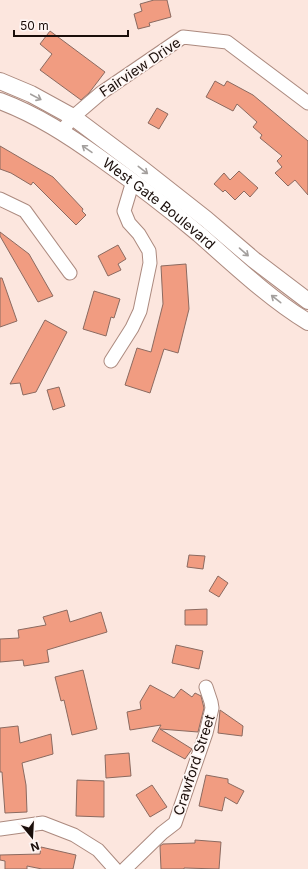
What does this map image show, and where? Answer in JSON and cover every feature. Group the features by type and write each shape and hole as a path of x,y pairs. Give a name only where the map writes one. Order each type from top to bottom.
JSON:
{"street":[{"name":"Fairview Drive","path":"62,131 72,117 101,93 183,37 227,42 308,104"},
{"name":"West Gate Boulevard","path":"0,82 31,94 72,117 141,168 206,219 254,260 308,301"},
{"name":"West Gate Boulevard","path":"0,101 21,109 62,131 133,181 245,274 296,315 308,322"},
{"path":"112,361 132,328 140,310 150,263 149,251 139,234 129,224 124,211 133,181"},
{"path":"0,199 25,211 70,273"},
{"name":"Crawford Street","path":"125,869 162,833 175,823 206,734 212,708 206,687"},
{"path":"0,829 43,823 74,835 98,850 116,869"}],"building":[{"path":"154,0 167,0 171,17 149,23 150,26 138,29 134,14 142,11 140,4"},
{"path":"50,31 105,72 89,93 81,100 40,70 52,54 40,44"},
{"path":"215,81 224,86 227,81 253,95 308,141 308,195 295,180 288,186 275,173 282,167 277,161 282,156 260,138 262,135 253,127 257,122 237,104 233,111 206,97"},
{"path":"157,108 168,114 159,129 148,123"},
{"path":"0,146 53,177 83,209 82,211 86,215 76,225 33,182 31,185 11,173 0,169"},
{"path":"239,171 258,188 250,197 244,191 235,200 225,190 223,192 214,184 224,173 230,180"},
{"path":"0,232 29,254 53,296 38,302 0,236"},
{"path":"118,245 126,259 118,264 121,270 108,276 98,256"},
{"path":"186,264 189,309 178,353 164,349 150,393 125,385 137,348 151,352 163,304 161,266"},
{"path":"0,278 2,278 17,321 0,327"},
{"path":"94,291 120,299 114,318 111,317 106,336 83,329"},
{"path":"45,320 67,332 36,392 23,395 20,383 10,384"},
{"path":"59,387 65,406 53,410 47,390"},
{"path":"189,555 205,556 203,569 187,567"},
{"path":"218,576 228,583 219,597 209,591"},
{"path":"207,609 207,625 185,625 185,610"},
{"path":"67,610 70,622 101,612 107,632 47,650 49,662 24,666 23,660 0,662 0,639 19,638 18,630 46,625 43,617"},
{"path":"176,645 203,651 199,669 172,663"},
{"path":"83,670 97,729 72,735 64,700 61,701 55,677"},
{"path":"150,685 174,698 181,689 192,697 195,693 201,696 204,708 198,732 160,729 192,749 185,759 152,741 161,725 130,730 127,712 141,709 140,702"},
{"path":"220,710 243,726 242,736 218,733"},
{"path":"18,726 20,743 51,734 53,754 22,763 26,785 27,812 5,813 2,772 0,772 0,728"},
{"path":"129,753 131,776 106,778 105,755"},
{"path":"206,775 228,779 228,783 244,791 237,804 225,797 222,811 199,806"},
{"path":"77,780 104,781 104,817 76,816"},
{"path":"152,785 167,807 150,817 136,795"},
{"path":"195,840 221,842 219,869 161,869 160,846 163,844 195,843"},
{"path":"41,847 76,855 73,869 42,869 27,866 27,869 5,869 5,861 0,860 0,855 40,854"}]}
